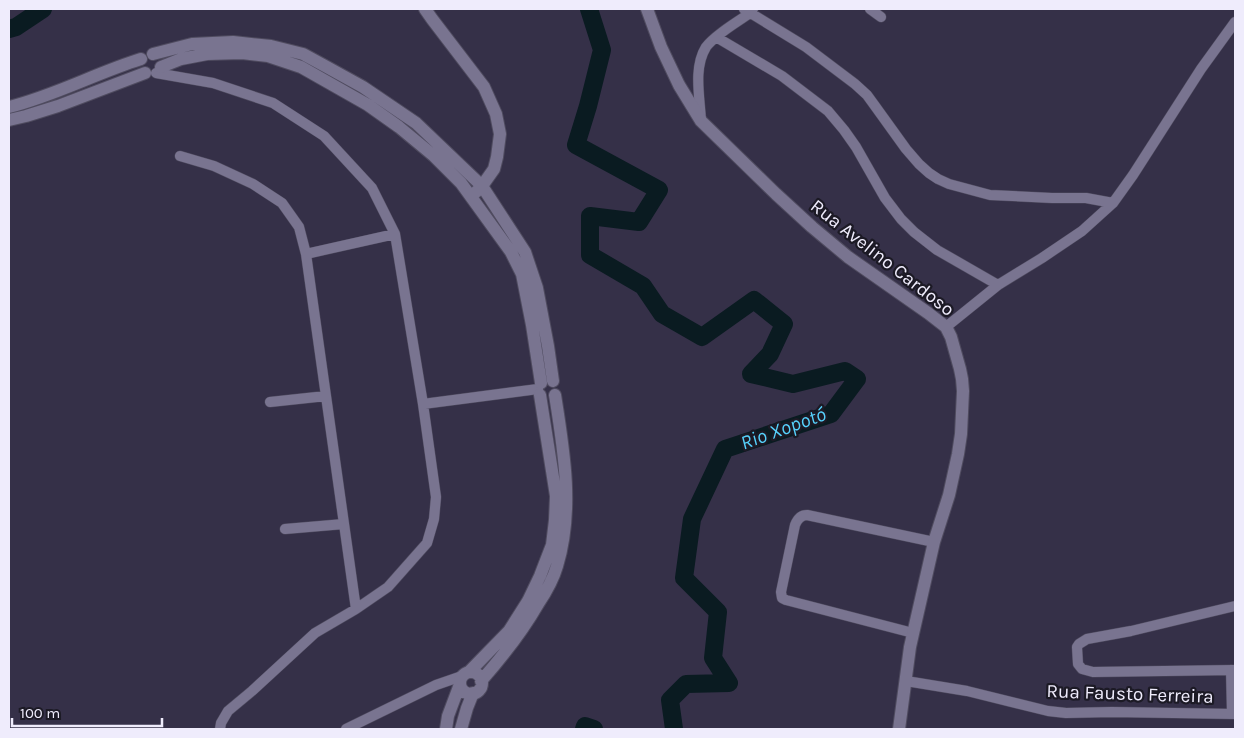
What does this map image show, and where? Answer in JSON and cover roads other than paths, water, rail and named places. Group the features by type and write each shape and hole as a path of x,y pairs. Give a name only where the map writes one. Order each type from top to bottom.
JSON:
{"street":[{"path":"425,9 484,87 496,114 500,134 494,169 482,186 471,197"},
{"name":"Rua Avelino Cardoso","path":"647,9 679,85 701,121 812,227 848,257 946,326 956,353 962,379 961,434 949,495 934,542 910,647 900,729"},
{"path":"870,9 881,17"},
{"path":"701,121 699,66 706,48 716,37 749,10 806,47 855,84 871,100 919,164 929,174 938,179 990,195 1086,198 1113,203"},
{"path":"946,326 998,285 1061,246 1088,226 1113,203 1125,188 1201,69 1235,22"},
{"path":"716,37 782,76 828,111 851,140 885,198 901,219 937,250 998,285"},
{"path":"9,107 29,102 117,66 141,59 146,54 192,44 233,42 271,46 303,54 363,87 416,123 482,186 525,252 537,288 548,346 543,387"},
{"path":"9,120 58,106 154,71 181,59 207,54 242,53 268,56 301,67 368,105 399,127 434,156 461,183 511,252 522,274 543,387 556,496 552,545 528,601 509,631 464,677 448,716 446,729"},
{"path":"153,54 161,60 154,71"},
{"path":"141,59 140,67 213,84 273,102 324,136 372,188 395,234 436,497 434,519 427,543 388,587 356,609 315,633 252,691 228,710 220,729"},
{"path":"180,156 214,166 254,184 282,204 299,227 306,254 356,609"},
{"path":"461,183 494,169"},
{"path":"306,254 395,234"},
{"path":"423,404 543,387 557,388 555,395 566,483 564,537 557,567 548,587 524,628 482,681 480,689 473,693 463,690 464,677"},
{"path":"270,402 326,396"},
{"path":"913,634 782,598 780,592 795,525 803,515 934,542"},
{"path":"285,529 344,524"},
{"path":"1233,714 1233,670 1102,672 1087,670 1082,669 1078,664 1077,647 1087,639 1131,631 1235,606"},
{"path":"346,729 436,685 477,674 482,681"},
{"name":"Rua Fausto Ferreira","path":"906,681 967,691 1048,711 1066,713 1233,714"},
{"path":"461,729 473,693"}],"waterway":[{"name":"Rio Xopotó","path":"9,29 16,27 43,9"},
{"name":"Rio Xopotó","path":"589,9 602,50 576,145 659,190 639,222 590,216 590,255 643,286 662,314 702,337 754,300 784,324 770,354 751,374 793,384 845,371 857,379 831,414 725,449 692,519 684,578 718,612 713,658 729,683 686,684 670,700 674,729"},
{"name":"Rio Xopotó","path":"584,729 585,726 594,729"}]}
